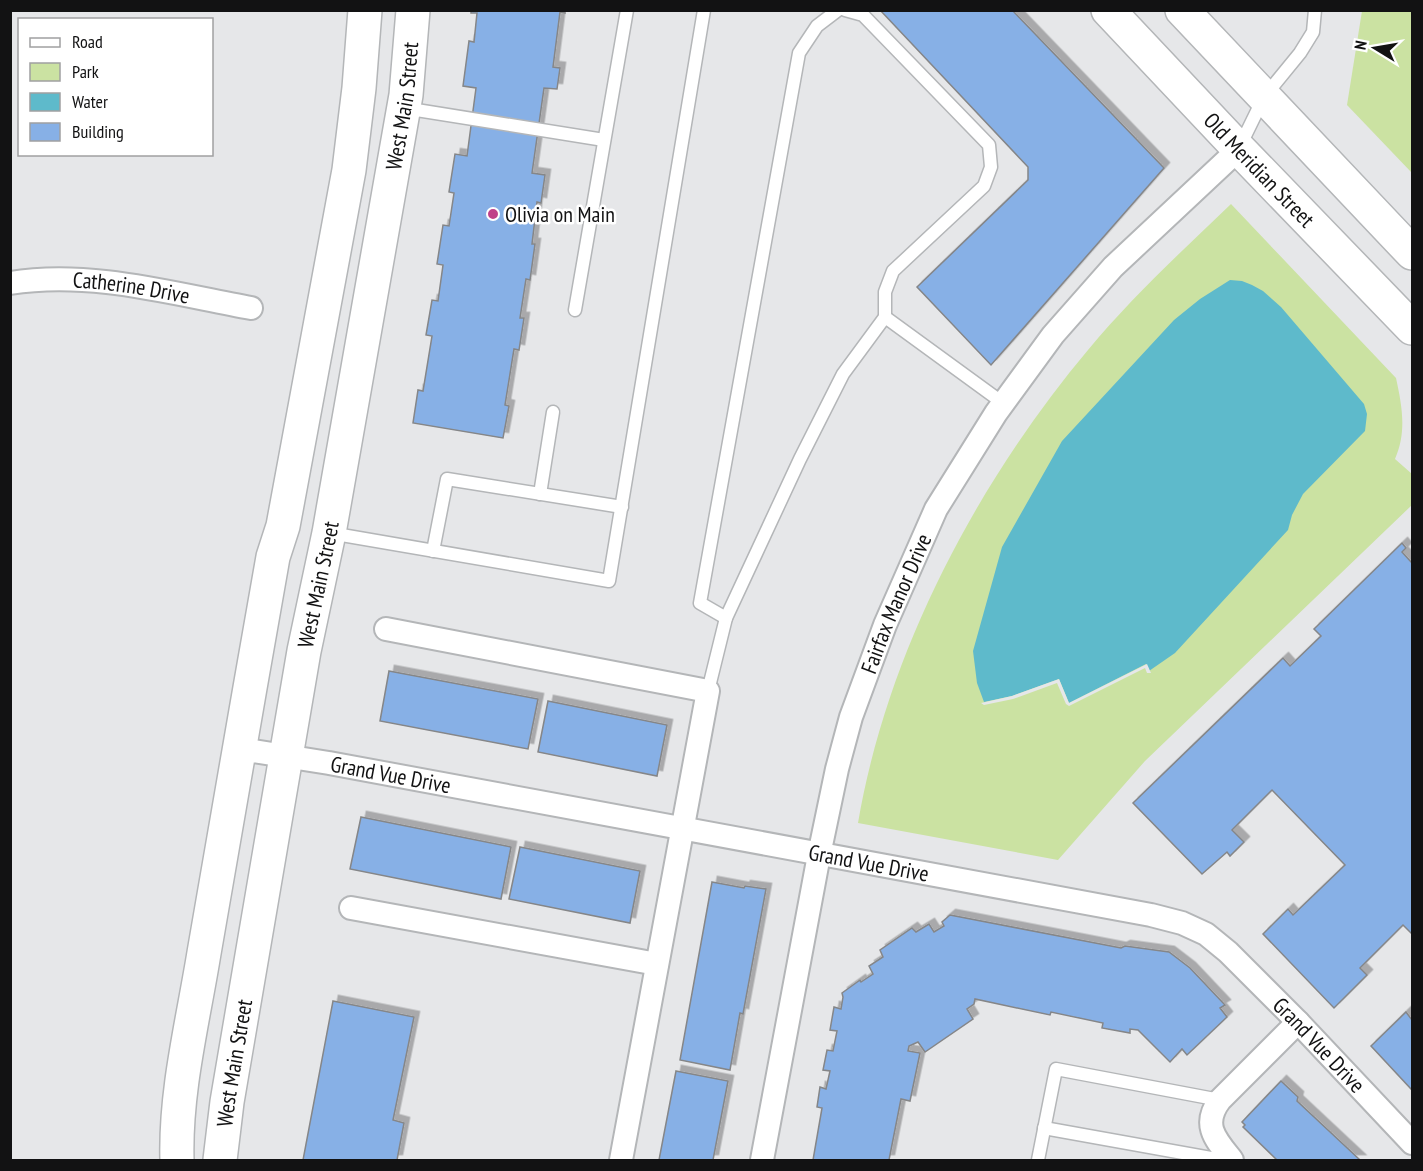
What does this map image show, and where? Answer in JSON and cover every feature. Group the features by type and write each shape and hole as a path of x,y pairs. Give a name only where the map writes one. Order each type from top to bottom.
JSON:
{"main road":[{"name":"West Main Street","path":"177,1161 177,1127 184,1074 273,557 283,526 349,170 365,10"},
{"name":"West Main Street","path":"220,1161 227,1102 304,651 329,533 403,108 413,10"},
{"name":"Old Meridian Street","path":"1108,10 1413,328"},
{"path":"1182,10 1413,253"}],"street":[{"name":"Fairfax Manor Drive","path":"762,1161 837,769 851,717 885,625 936,509 1003,403 1053,335 1113,267 1239,149"},
{"name":"Catherine Drive","path":"10,283 71,278 251,308"},
{"path":"386,629 708,691 621,1161"},
{"name":"Grand Vue Drive","path":"240,749 1151,915 1182,923 1206,934 1228,952 1413,1143"},
{"path":"351,908 657,964"},
{"path":"1232,1161 1212,1132 1212,1110 1298,1022"}],"lane":[{"path":"575,310 627,10"},
{"path":"329,533 609,581 704,10"},
{"path":"726,618 700,603 799,53 817,26 838,10"},
{"path":"708,691 726,618 800,459 843,374 885,317 885,292 892,271 984,186 991,167 989,146 863,15 845,10"},
{"path":"1239,149 1264,97 1300,53 1313,32 1315,10"},
{"path":"403,108 604,140"},
{"path":"885,317 1003,403"},
{"path":"540,494 553,412"},
{"path":"433,551 447,479 622,507"},
{"path":"1038,1161 1056,1069 1220,1100"},
{"path":"1044,1128 1222,1161"}],"green space":[{"path":"1362,11 1412,11 1412,173 1347,105"},
{"path":"1231,204 1396,378 1402,428 1395,459 1412,474 1412,505 1145,761 1058,860 858,823 872,759 891,695 915,633 943,572 975,512 1010,455 1088,350 1140,293"}],"water":[{"path":"1230,280 1252,285 1263,291 1281,307 1364,404 1367,414 1365,431 1303,494 1292,515 1288,530 1175,653 1149,671 1146,664 1069,703 1059,679 1012,696 984,702 977,683 973,651 1002,547 1062,441 1174,320 1200,299"}],"pier":[{"path":"1147,664 1151,673 1147,673 1145,668 1069,706 1057,683 1013,699 984,705 981,703 1012,696 1059,679 1069,703"}],"building":[{"name":"Olivia on Main","path":"471,10 565,10 565,13 560,12 553,67 560,68 557,89 544,88 532,173 545,175 541,203 537,202 530,280 526,279 520,318 524,318 519,350 514,349 505,405 509,406 503,438 413,423 418,390 423,391 432,336 426,335 432,300 438,301 443,265 437,264 443,225 449,226 454,193 449,192 455,154 467,156 476,88 463,86 469,41 474,42 477,13 471,13"},
{"path":"880,10 1012,10 1164,168 991,365 917,287 1028,180 1028,167"},
{"path":"1402,543 1406,548 1402,552 1412,563 1412,934 1403,925 1360,968 1367,975 1334,1008 1263,934 1288,909 1293,915 1345,865 1272,790 1232,830 1244,842 1230,856 1227,852 1202,874 1133,803 1283,658 1290,666 1321,636 1314,629"},
{"path":"389,671 538,699 528,749 380,721"},
{"path":"548,701 667,725 657,776 538,752"},
{"path":"361,817 511,847 501,899 350,869"},
{"path":"520,847 640,871 630,923 509,899"},
{"path":"712,882 744,888 745,886 766,889 743,1014 740,1013 730,1070 680,1060"},
{"path":"950,915 1121,948 1125,946 1169,952 1190,968 1225,1005 1220,1008 1227,1017 1187,1055 1182,1049 1170,1062 1138,1030 1130,1029 1130,1033 1102,1028 1103,1023 1051,1012 1050,1015 975,999 974,1004 967,1009 973,1019 925,1052 918,1042 909,1046 908,1051 920,1053 910,1101 901,1099 889,1160 813,1160 822,1108 817,1107 820,1087 826,1089 830,1071 823,1070 827,1050 833,1051 837,1031 830,1030 834,1007 841,1009 842,993 873,974 869,966 883,957 880,950 912,928 916,932 929,924 934,932 944,926 942,922"},
{"path":"333,1001 414,1017 393,1120 404,1123 397,1160 303,1160"},
{"path":"1406,1012 1412,1020 1412,1090 1371,1046"},
{"path":"676,1071 728,1081 713,1160 659,1160"},
{"path":"1281,1081 1298,1097 1297,1101 1360,1160 1277,1160 1243,1127 1245,1125 1242,1122"}],"place":[{"name":"Olivia on Main","path":"493,214"}]}
